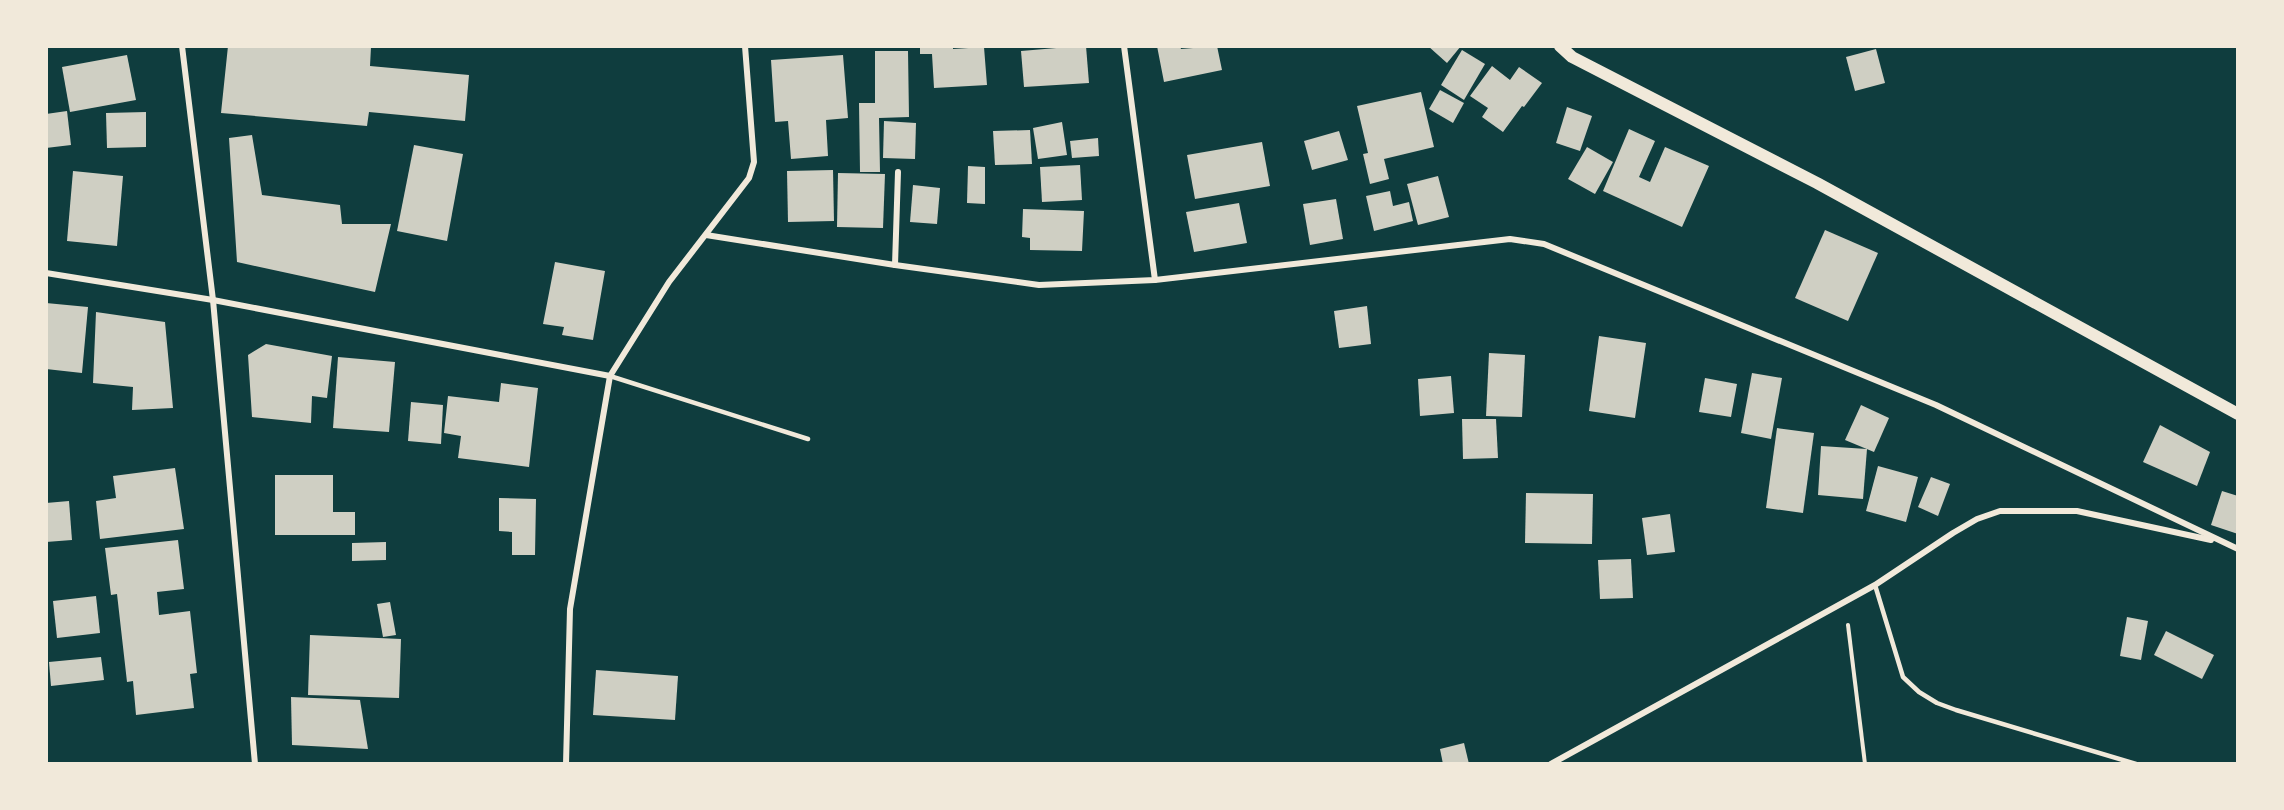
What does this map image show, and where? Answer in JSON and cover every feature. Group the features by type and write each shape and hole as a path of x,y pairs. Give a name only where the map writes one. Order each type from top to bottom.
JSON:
{"main road":[{"path":"1560,46 1572,57 1817,183 2238,414"}],"street":[{"path":"182,46 213,300 255,764"},
{"path":"566,764 570,609 610,376 669,282 749,178 754,162 745,46"},
{"path":"1124,46 1155,280"},
{"path":"895,265 898,172"},
{"path":"706,235 1039,285 1155,280 1510,239 1544,244 1936,405 2238,549"},
{"path":"46,273 213,300 610,376"},
{"path":"1551,764 1875,585 1977,519 2000,511 2077,511 2223,543"}],"lane":[{"path":"610,376 808,439"},
{"path":"1875,585 1903,677 1919,692 1937,703 1956,710 2136,764"}],"path":[{"path":"1845,600 1865,764"}],"building":[{"path":"228,46 371,47 370,66 469,75 465,121 369,112 367,126 221,113"},
{"path":"920,46 953,46 953,49 984,47 987,85 934,88 932,54 920,54"},
{"path":"1086,46 1089,83 1024,87 1021,51"},
{"path":"1157,46 1180,46 1181,49 1217,46 1222,70 1164,82"},
{"path":"1428,46 1461,46 1447,63"},
{"path":"1876,49 1885,83 1855,91 1846,57"},
{"path":"1462,50 1485,64 1464,100 1441,85"},
{"path":"875,51 908,51 909,117 879,118 880,172 860,172 859,103 875,103"},
{"path":"127,55 136,100 70,112 62,67"},
{"path":"843,55 848,118 826,120 828,156 791,159 788,121 775,122 771,60"},
{"path":"1492,66 1510,80 1519,67 1542,83 1503,132 1482,117 1488,108 1470,96"},
{"path":"1440,90 1464,103 1453,123 1429,109"},
{"path":"1421,92 1434,147 1384,159 1389,179 1370,184 1363,154 1368,153 1357,106"},
{"path":"1567,107 1592,116 1580,151 1556,143"},
{"path":"67,111 71,145 46,148 46,114"},
{"path":"146,112 146,147 107,148 106,113"},
{"path":"884,121 916,123 915,159 883,158"},
{"path":"1062,122 1067,155 1038,159 1033,128"},
{"path":"1629,129 1655,141 1639,177 1650,182 1665,147 1709,166 1682,227 1603,191"},
{"path":"1030,130 1032,164 995,165 993,131"},
{"path":"1339,131 1348,160 1312,170 1304,141"},
{"path":"252,135 262,195 340,205 342,224 391,224 375,292 237,262 229,138"},
{"path":"1098,138 1099,156 1072,158 1070,141"},
{"path":"1262,142 1270,186 1195,199 1187,155"},
{"path":"414,145 463,154 447,241 397,231"},
{"path":"1587,147 1613,162 1595,194 1568,179"},
{"path":"1080,165 1082,200 1042,202 1040,167"},
{"path":"968,166 985,167 985,204 967,203"},
{"path":"833,170 834,221 788,222 787,171"},
{"path":"73,171 123,176 117,246 67,241"},
{"path":"838,173 885,174 883,228 837,227"},
{"path":"1438,176 1449,217 1418,225 1407,184"},
{"path":"913,185 940,188 937,224 910,222"},
{"path":"1390,191 1393,206 1409,202 1413,221 1374,231 1366,196"},
{"path":"1336,199 1343,239 1310,245 1303,204"},
{"path":"1239,203 1247,243 1194,252 1186,212"},
{"path":"1023,209 1084,211 1082,251 1030,250 1030,238 1022,237"},
{"path":"1825,230 1878,253 1848,321 1795,298"},
{"path":"555,262 605,271 593,340 562,335 564,327 543,324"},
{"path":"46,303 88,307 82,373 46,369"},
{"path":"1367,306 1371,344 1339,348 1334,311"},
{"path":"96,312 165,322 173,408 132,410 133,387 93,383"},
{"path":"1599,336 1646,343 1635,418 1589,411"},
{"path":"266,344 332,356 327,398 312,396 311,423 252,417 248,355"},
{"path":"1489,353 1525,355 1522,417 1486,416"},
{"path":"338,357 395,362 389,432 333,428"},
{"path":"1752,373 1782,378 1771,439 1741,433"},
{"path":"1451,376 1454,413 1420,416 1418,379"},
{"path":"1705,378 1737,384 1731,417 1699,412"},
{"path":"501,383 538,388 529,467 458,458 461,436 444,433 448,396 499,402"},
{"path":"411,402 443,405 441,444 408,441"},
{"path":"1861,405 1889,418 1874,452 1845,440"},
{"path":"1462,419 1496,419 1498,458 1463,459"},
{"path":"2160,425 2210,452 2197,486 2143,462"},
{"path":"1777,428 1814,433 1803,513 1766,508"},
{"path":"1821,446 1867,449 1863,499 1818,495"},
{"path":"1878,466 1918,477 1906,522 1866,511"},
{"path":"175,468 184,529 100,539 96,501 116,498 113,476"},
{"path":"275,475 333,475 333,512 355,512 355,535 275,535"},
{"path":"1931,477 1950,484 1938,516 1918,507"},
{"path":"2222,491 2238,496 2238,534 2211,525"},
{"path":"1526,493 1593,494 1592,544 1525,543"},
{"path":"499,498 536,499 535,555 512,555 512,532 499,531"},
{"path":"69,501 72,540 46,542 46,503"},
{"path":"1670,514 1675,552 1647,555 1642,518"},
{"path":"178,540 184,589 157,592 159,615 190,611 197,673 190,674 194,708 136,715 133,681 127,682 117,594 111,595 105,548"},
{"path":"386,542 386,560 352,561 352,543"},
{"path":"1631,559 1633,598 1600,599 1598,560"},
{"path":"96,596 100,633 57,638 53,601"},
{"path":"390,602 396,635 383,637 377,604"},
{"path":"2127,617 2148,621 2141,660 2120,656"},
{"path":"2166,631 2214,655 2202,679 2154,655"},
{"path":"310,635 401,639 399,698 308,695"},
{"path":"101,657 104,680 51,686 49,662"},
{"path":"596,670 678,676 675,720 593,715"},
{"path":"291,697 360,700 368,749 292,745"},
{"path":"1464,743 1469,764 1443,764 1440,749"}]}
